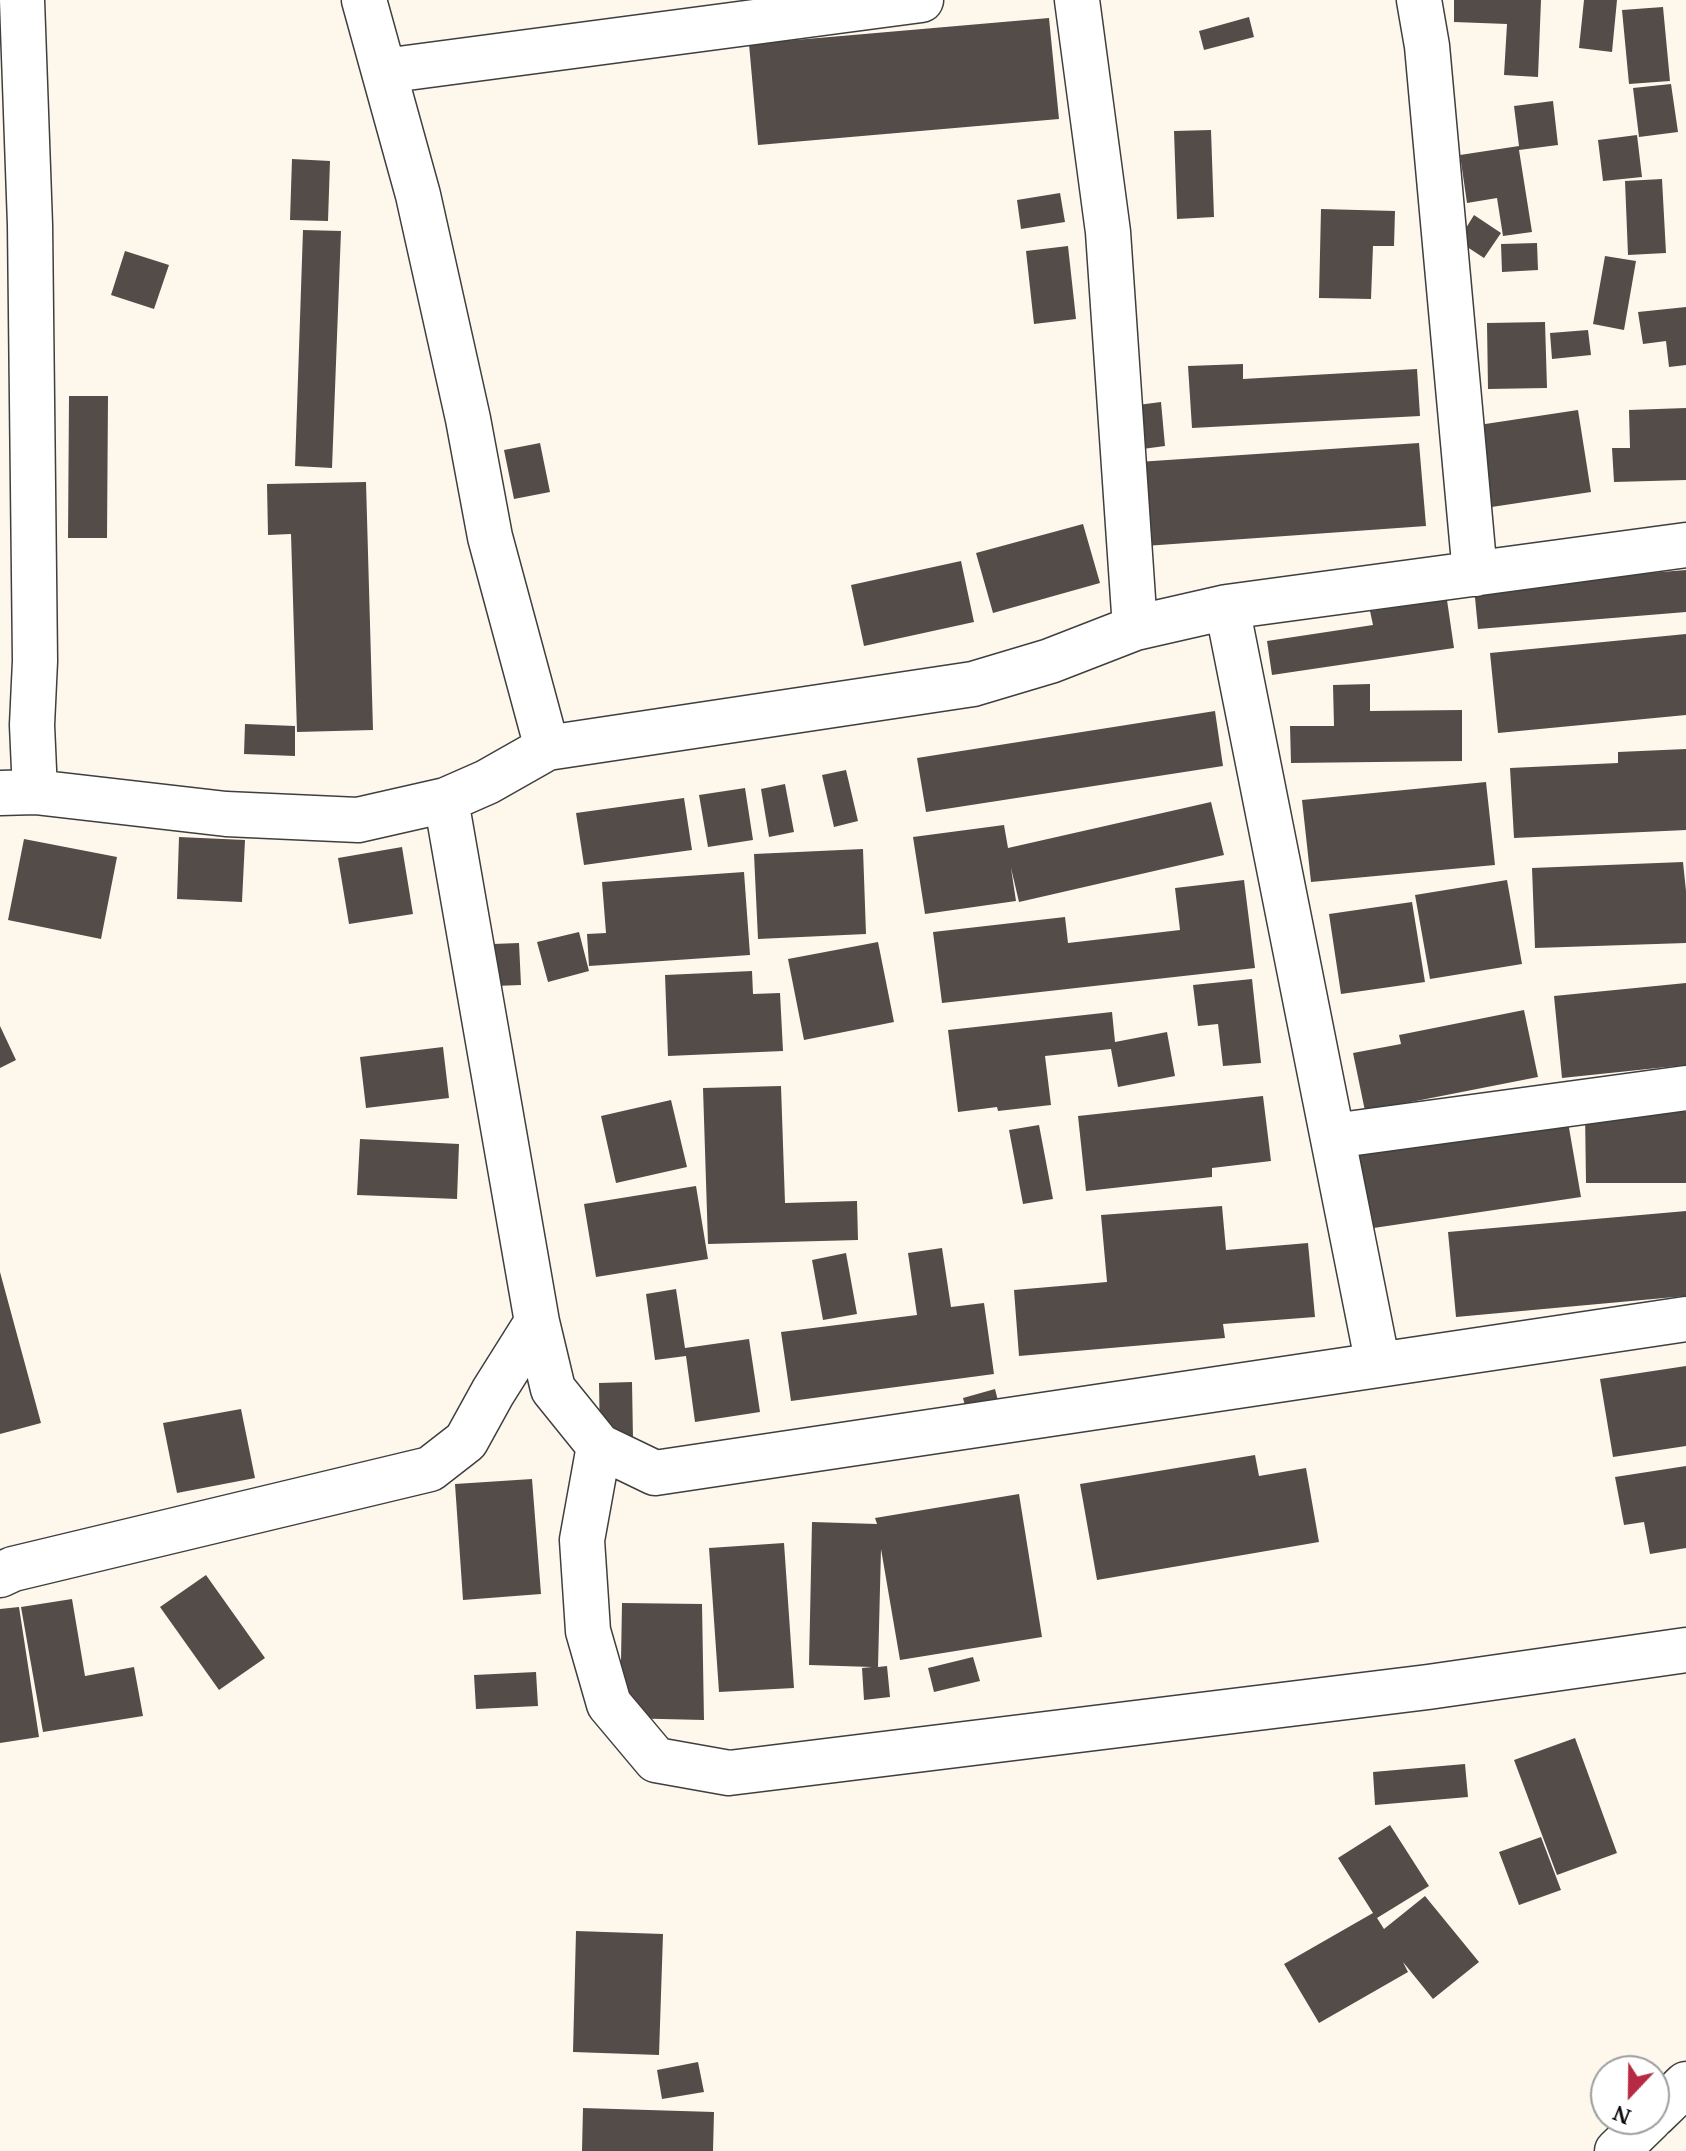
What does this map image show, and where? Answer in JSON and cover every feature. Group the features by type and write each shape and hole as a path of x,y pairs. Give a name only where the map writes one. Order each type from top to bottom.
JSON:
{"street":[{"path":"22,0 30,225 35,645 32,725 17,793 226,814 358,820 446,800 487,782 547,748 973,684 1050,661 1135,628 1227,607 1686,545"},
{"path":"364,0 418,195 468,419 490,537 547,748"},
{"path":"384,71 699,14 921,0"},
{"path":"1077,0 1108,232 1135,628"},
{"path":"1419,0 1427,46 1475,574"},
{"path":"1227,607 1378,1365"},
{"path":"446,800 537,1322 553,1389 599,1446 655,1473 1686,1319"},
{"path":"1333,1136 1686,1088"},
{"path":"0,1575 430,1469 466,1441 537,1322"},
{"path":"599,1446 582,1540 588,1631 609,1704 656,1760 671,1763 729,1773 1428,1687 1686,1650"},
{"path":"1670,2100 1686,2084"},
{"path":"1617,2151 1633,2135"}],"building":[{"path":"1454,0 1541,0 1538,77 1504,75 1507,24 1454,22"},
{"path":"1584,0 1617,0 1612,52 1579,48"},
{"path":"1663,7 1670,81 1629,84 1622,10"},
{"path":"1249,17 1254,37 1204,50 1199,31"},
{"path":"1049,18 1059,119 758,145 749,44"},
{"path":"1671,84 1678,132 1639,137 1633,88"},
{"path":"1553,101 1558,145 1519,150 1532,232 1503,236 1497,198 1467,203 1460,155 1519,146 1514,106"},
{"path":"1211,130 1214,217 1177,219 1174,131"},
{"path":"1637,135 1642,177 1603,181 1598,140"},
{"path":"292,159 330,161 328,221 290,220"},
{"path":"1662,179 1666,253 1628,255 1625,181"},
{"path":"1060,193 1065,222 1021,229 1017,200"},
{"path":"1321,209 1395,211 1394,246 1373,246 1371,299 1319,298"},
{"path":"1474,215 1501,233 1484,258 1458,241"},
{"path":"303,230 341,231 332,468 295,466"},
{"path":"1537,243 1538,270 1502,272 1501,244"},
{"path":"1068,246 1076,319 1034,324 1026,251"},
{"path":"125,251 169,265 154,309 111,295"},
{"path":"1605,256 1636,261 1624,330 1593,324"},
{"path":"1686,307 1686,365 1669,367 1666,341 1643,344 1638,312"},
{"path":"1545,322 1547,388 1488,389 1487,323"},
{"path":"1588,330 1591,355 1552,359 1550,333"},
{"path":"1243,364 1243,379 1417,369 1420,416 1192,428 1188,366"},
{"path":"69,396 108,396 107,538 68,538"},
{"path":"1161,402 1165,446 1135,450 1130,406"},
{"path":"1686,408 1686,480 1614,482 1612,448 1630,448 1629,410"},
{"path":"1578,410 1591,492 1485,508 1472,426"},
{"path":"540,443 550,492 514,499 504,450"},
{"path":"1419,443 1426,526 1145,546 1138,462"},
{"path":"366,482 373,730 297,732 291,534 268,535 267,484"},
{"path":"1083,524 1100,583 993,613 976,553"},
{"path":"961,561 974,622 864,646 851,585"},
{"path":"1686,570 1686,612 1478,629 1474,587"},
{"path":"1447,600 1454,648 1272,675 1267,641 1373,625 1370,611"},
{"path":"1686,634 1686,715 1498,733 1490,653"},
{"path":"1370,684 1370,711 1462,710 1462,761 1291,763 1290,726 1334,726 1333,685"},
{"path":"1215,711 1223,766 926,812 917,758"},
{"path":"245,724 295,726 295,756 244,754"},
{"path":"1686,749 1686,830 1514,838 1510,768 1618,763 1618,752"},
{"path":"846,770 858,821 834,827 822,775"},
{"path":"1486,782 1495,865 1311,882 1302,800"},
{"path":"785,784 794,832 769,837 761,789"},
{"path":"745,788 753,840 708,847 699,795"},
{"path":"684,798 692,850 584,865 576,813"},
{"path":"1211,802 1224,855 1019,902 1011,868 1016,901 925,914 913,837 1004,825 1008,848"},
{"path":"179,837 245,840 242,902 177,899"},
{"path":"24,839 117,857 101,939 8,920"},
{"path":"402,847 413,914 349,924 338,858"},
{"path":"863,849 866,934 758,939 754,854"},
{"path":"1683,862 1686,943 1535,948 1532,868"},
{"path":"744,872 750,955 589,966 587,934 606,933 602,882"},
{"path":"1244,880 1255,968 942,1003 933,932 1065,917 1068,943 1180,930 1175,888"},
{"path":"1507,880 1522,964 1430,979 1415,895"},
{"path":"1412,902 1425,982 1341,994 1329,914"},
{"path":"579,932 589,971 548,982 537,942"},
{"path":"878,942 894,1022 804,1040 788,959"},
{"path":"519,943 521,985 495,986 493,944"},
{"path":"752,971 753,994 780,993 783,1051 668,1056 665,975"},
{"path":"1252,979 1261,1063 1223,1066 1218,1024 1198,1026 1193,985"},
{"path":"1686,983 1686,1065 1562,1078 1554,996"},
{"path":"1524,1010 1538,1077 1365,1111 1353,1053 1401,1044 1399,1035"},
{"path":"1112,1012 1115,1042 1167,1032 1175,1076 1118,1087 1111,1049 1045,1056 1051,1105 958,1112 948,1030"},
{"path":"0,1026 16,1060 0,1068"},
{"path":"443,1047 449,1098 366,1108 360,1057"},
{"path":"781,1086 785,1203 857,1201 858,1240 708,1244 703,1088"},
{"path":"1263,1096 1271,1161 1212,1168 1212,1177 1086,1191 1078,1116"},
{"path":"671,1100 687,1167 616,1183 601,1116"},
{"path":"1585,1112 1686,1112 1686,1183 1586,1183"},
{"path":"1568,1122 1581,1197 1367,1229 1355,1154"},
{"path":"1039,1125 1053,1199 1023,1204 1009,1130"},
{"path":"360,1139 459,1144 457,1199 357,1195"},
{"path":"696,1186 708,1259 596,1277 584,1204"},
{"path":"1222,1206 1226,1250 1308,1243 1315,1317 1223,1324 1225,1338 1019,1356 1014,1290 1107,1282 1101,1215"},
{"path":"1686,1211 1686,1296 1456,1317 1448,1232"},
{"path":"942,1248 951,1307 984,1303 994,1374 791,1401 781,1332 917,1315 908,1253"},
{"path":"846,1253 857,1314 823,1320 812,1260"},
{"path":"0,1272 41,1423 0,1434"},
{"path":"676,1289 685,1348 749,1339 760,1412 695,1422 686,1356 655,1360 646,1294"},
{"path":"1686,1366 1686,1446 1613,1457 1600,1379"},
{"path":"632,1382 633,1439 600,1440 599,1383"},
{"path":"995,1389 1004,1424 972,1433 963,1398"},
{"path":"241,1409 255,1478 177,1493 163,1423"},
{"path":"1255,1455 1259,1476 1306,1468 1319,1542 1097,1580 1080,1484"},
{"path":"1686,1466 1686,1548 1650,1554 1644,1522 1624,1525 1615,1477"},
{"path":"532,1479 541,1594 463,1600 455,1484"},
{"path":"1019,1494 1042,1637 900,1660 881,1549 878,1667 887,1666 890,1697 864,1700 862,1668 872,1667 809,1665 812,1522 877,1524 875,1518"},
{"path":"784,1543 794,1688 719,1692 709,1548"},
{"path":"206,1575 265,1658 219,1690 160,1607"},
{"path":"72,1599 85,1676 134,1667 143,1716 43,1732 21,1607"},
{"path":"622,1603 702,1604 704,1720 620,1718"},
{"path":"19,1607 39,1737 0,1743 0,1609"},
{"path":"973,1657 980,1681 934,1692 928,1668"},
{"path":"536,1672 538,1706 476,1709 474,1675"},
{"path":"1575,1738 1617,1853 1557,1875 1514,1760"},
{"path":"1465,1764 1468,1797 1375,1805 1373,1772"},
{"path":"1390,1825 1429,1886 1377,1918 1384,1929 1425,1896 1479,1962 1433,1999 1403,1962 1408,1972 1319,2023 1284,1964 1373,1913 1338,1858"},
{"path":"1541,1837 1561,1890 1519,1905 1499,1852"},
{"path":"576,1931 663,1934 659,2055 573,2052"},
{"path":"698,2062 704,2092 662,2099 657,2070"},
{"path":"583,2108 714,2112 713,2151 582,2151"}]}
